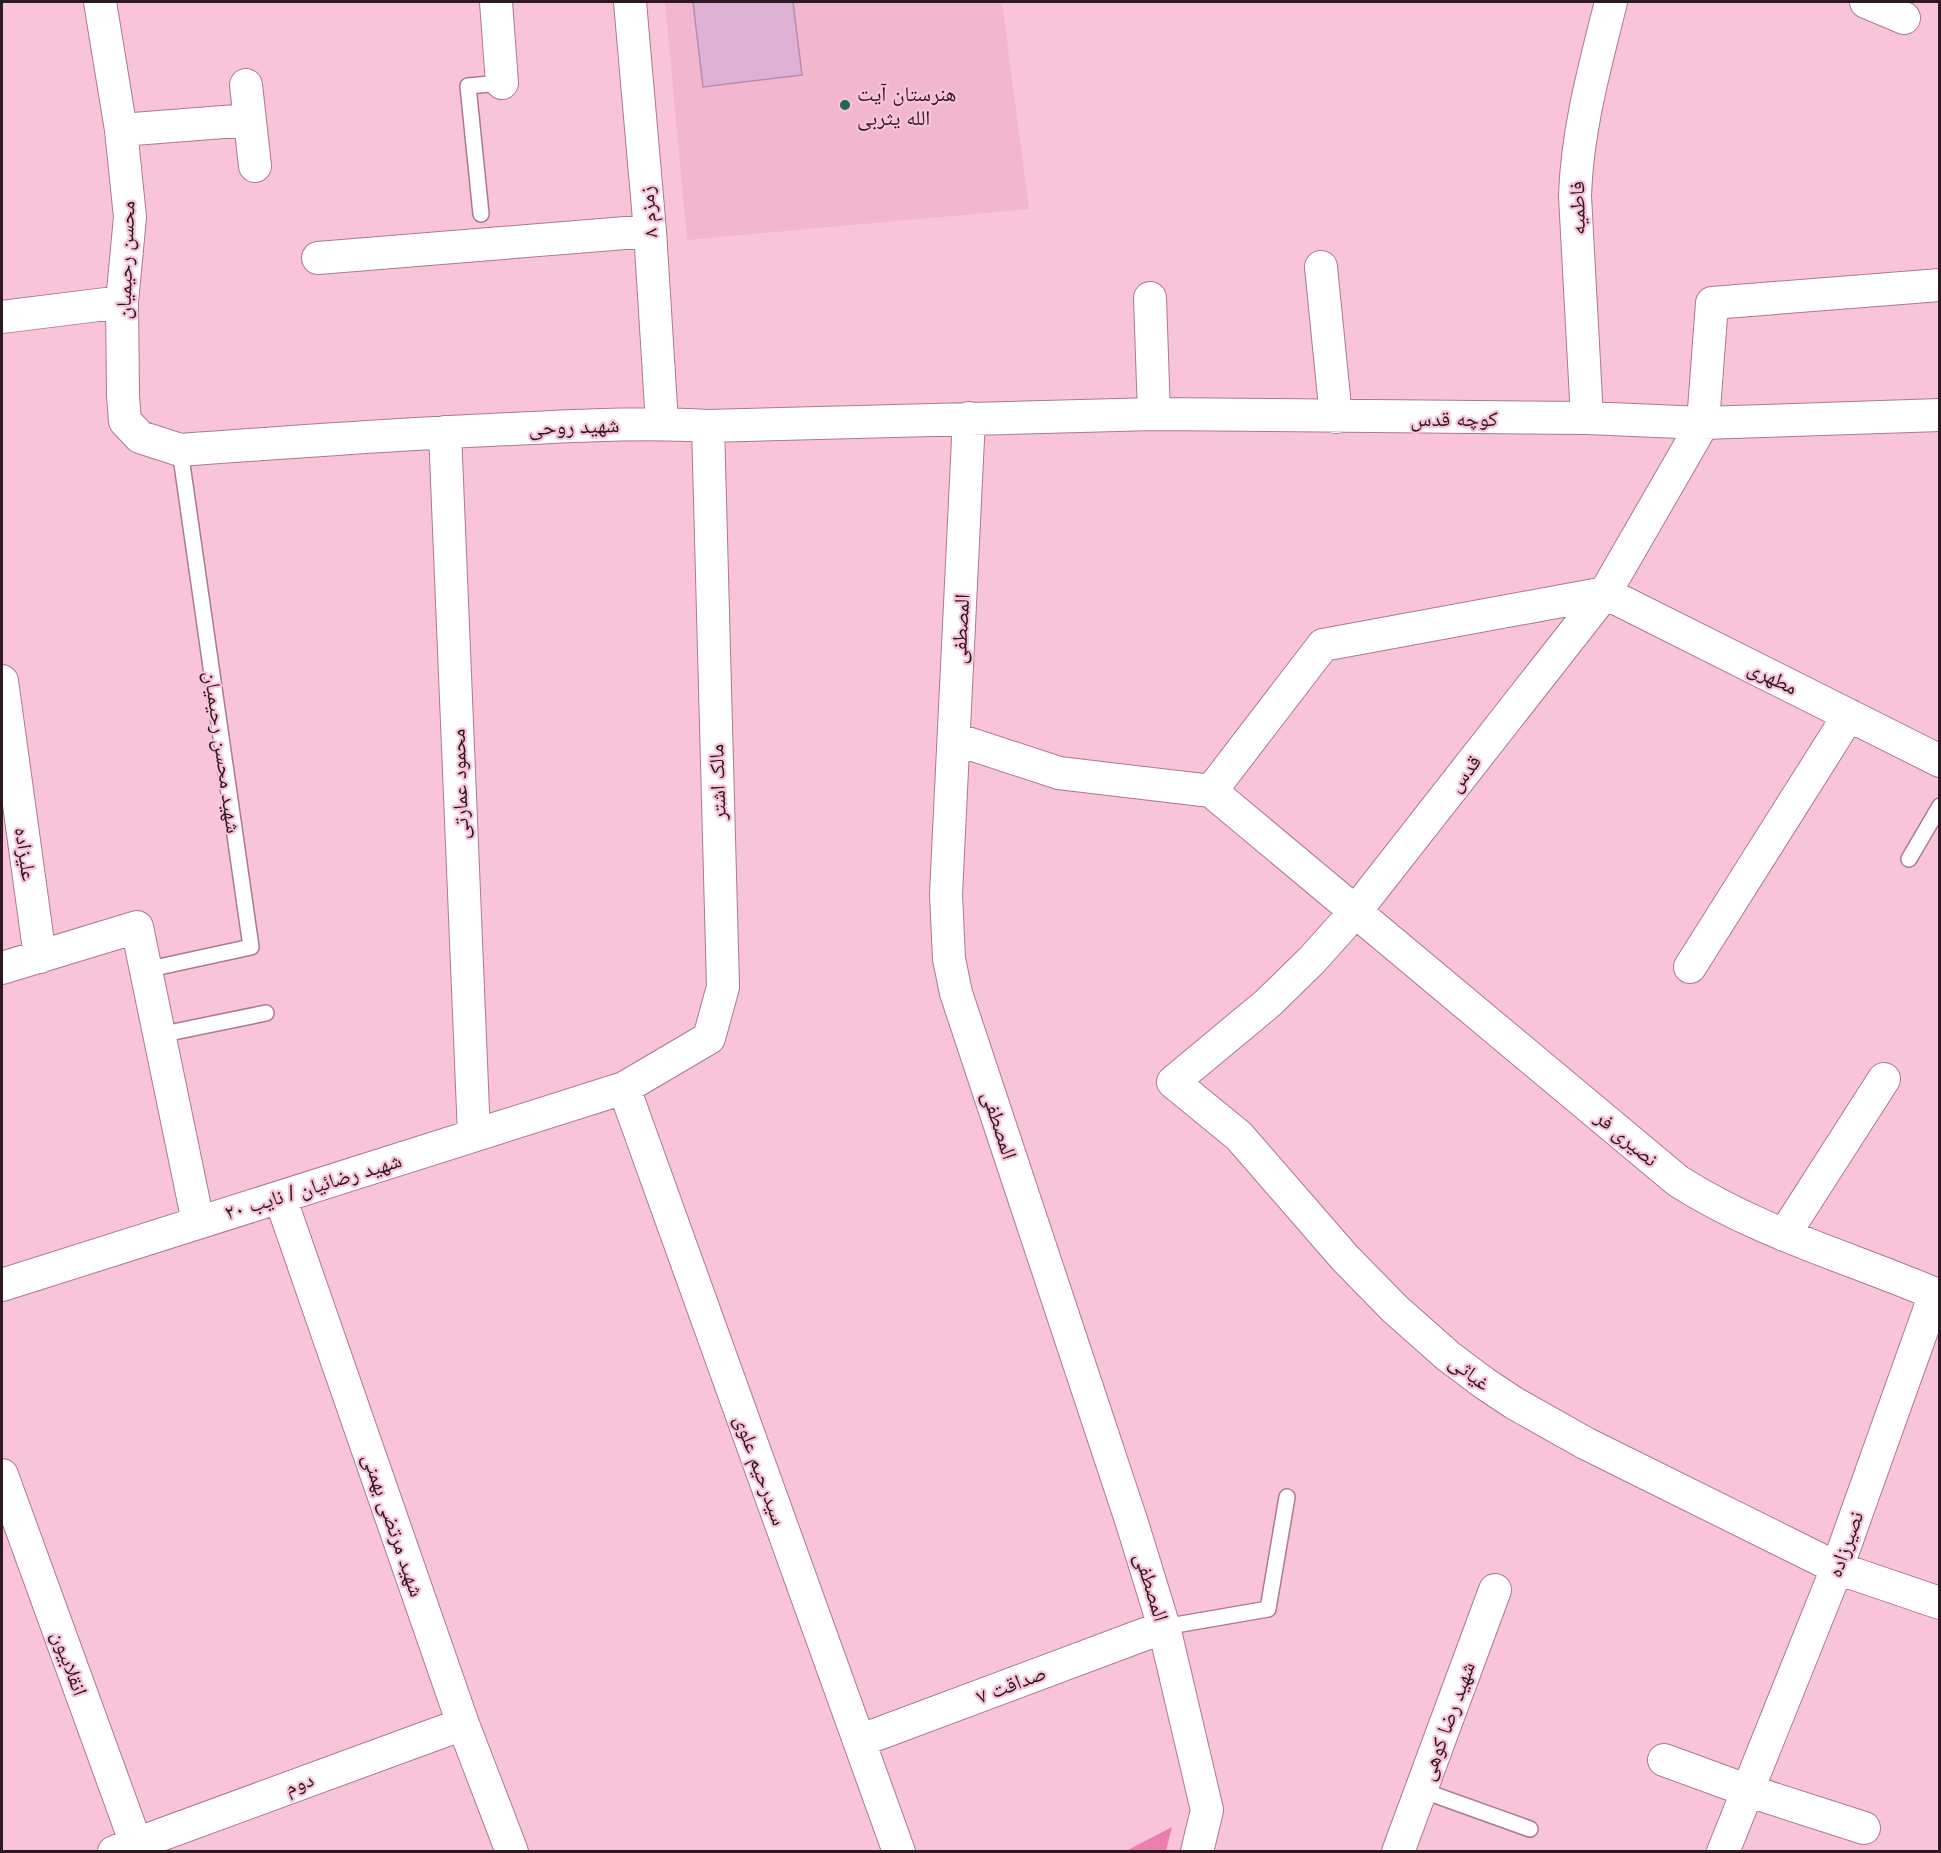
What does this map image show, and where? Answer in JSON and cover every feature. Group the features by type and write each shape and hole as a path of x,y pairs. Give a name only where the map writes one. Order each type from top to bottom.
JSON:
{"street":[{"name":"محسن رحیمیان","path":"100,2 121,130 130,217 122,302 125,421 140,437 180,450"},
{"path":"496,2 502,83"},
{"name":"زمزم ۸","path":"630,2 650,231 662,423"},
{"name":"فاطمیه","path":"1587,418 1575,196 1576,165 1586,107 1611,2"},
{"path":"1866,2 1904,18"},
{"path":"246,85 255,166"},
{"path":"121,130 249,120"},
{"path":"318,258 650,231"},
{"path":"1321,267 1336,417"},
{"path":"1703,423 1712,303 1940,285"},
{"path":"1150,298 1154,414"},
{"path":"2,317 122,302"},
{"name":"کوچه قدس","path":"969,418 1154,414 1587,418 1703,423 1940,416"},
{"name":"شهید روحی","path":"180,450 444,432 662,423 708,426 969,418"},
{"name":"المصطفی","path":"969,418 946,894 949,959 956,993 1132,1523 1164,1627 1207,1810 1197,1851"},
{"name":"قدس","path":"1173,1082 1268,1003 1312,960 1355,912 1605,593 1703,423"},
{"name":"مالک اشتر","path":"624,1088 709,1038 723,987 708,426"},
{"name":"محمود عمارتی","path":"444,432 474,1135"},
{"path":"955,739 1059,773 1210,791 1323,645 1605,593"},
{"name":"مطهری","path":"1605,593 1940,761"},
{"name":"علیزاده","path":"2,681 40,957"},
{"path":"1690,966 1849,715"},
{"name":"نصیری فر","path":"1210,791 1678,1181 1710,1201 1784,1235 1937,1295"},
{"path":"2,968 137,927 198,1222"},
{"path":"1784,1235 1884,1079"},
{"name":"غیاثی","path":"1173,1082 1239,1136 1345,1258 1395,1309 1448,1356 1484,1383 1514,1403 1585,1443 1837,1568 1940,1603"},
{"name":"شهید رضائیان / نایب ۲۰","path":"2,1285 624,1088"},
{"name":"سیدرحیم علوی","path":"624,1088 899,1851"},
{"name":"شهید مرتضی بهمنی","path":"280,1197 463,1724 512,1851"},
{"name":"نصیرزاده","path":"1724,1851 1837,1568 1937,1295"},
{"name":"انقلابیون","path":"2,1475 129,1849"},
{"name":"شهید رضا کوهی","path":"1398,1851 1495,1590"},
{"name":"صداقت ۷","path":"859,1741 1164,1627"},
{"name":"دوم","path":"129,1849 463,1724"},
{"path":"1664,1760 1749,1791 1864,1828"}],"lane":[{"path":"481,214 468,86 502,83"},
{"name":"شهید محسن رحیمیان","path":"145,970 251,947 180,450"},
{"path":"1909,859 1940,806"},
{"path":"159,1035 266,1013"},
{"path":"1164,1627 1268,1609 1287,1497"},
{"path":"1421,1790 1530,1829"}],"shaded area":[{"name":"هنرستان آیت الله یثربی","path":"665,2 1002,2 1029,209 687,240"},
{"path":"1172,1827 1166,1851 1126,1851"}],"building":[{"path":"693,2 793,2 802,75 703,87"}],"place":[{"name":"هنرستان آیت الله یثربی","path":"845,105"}]}
